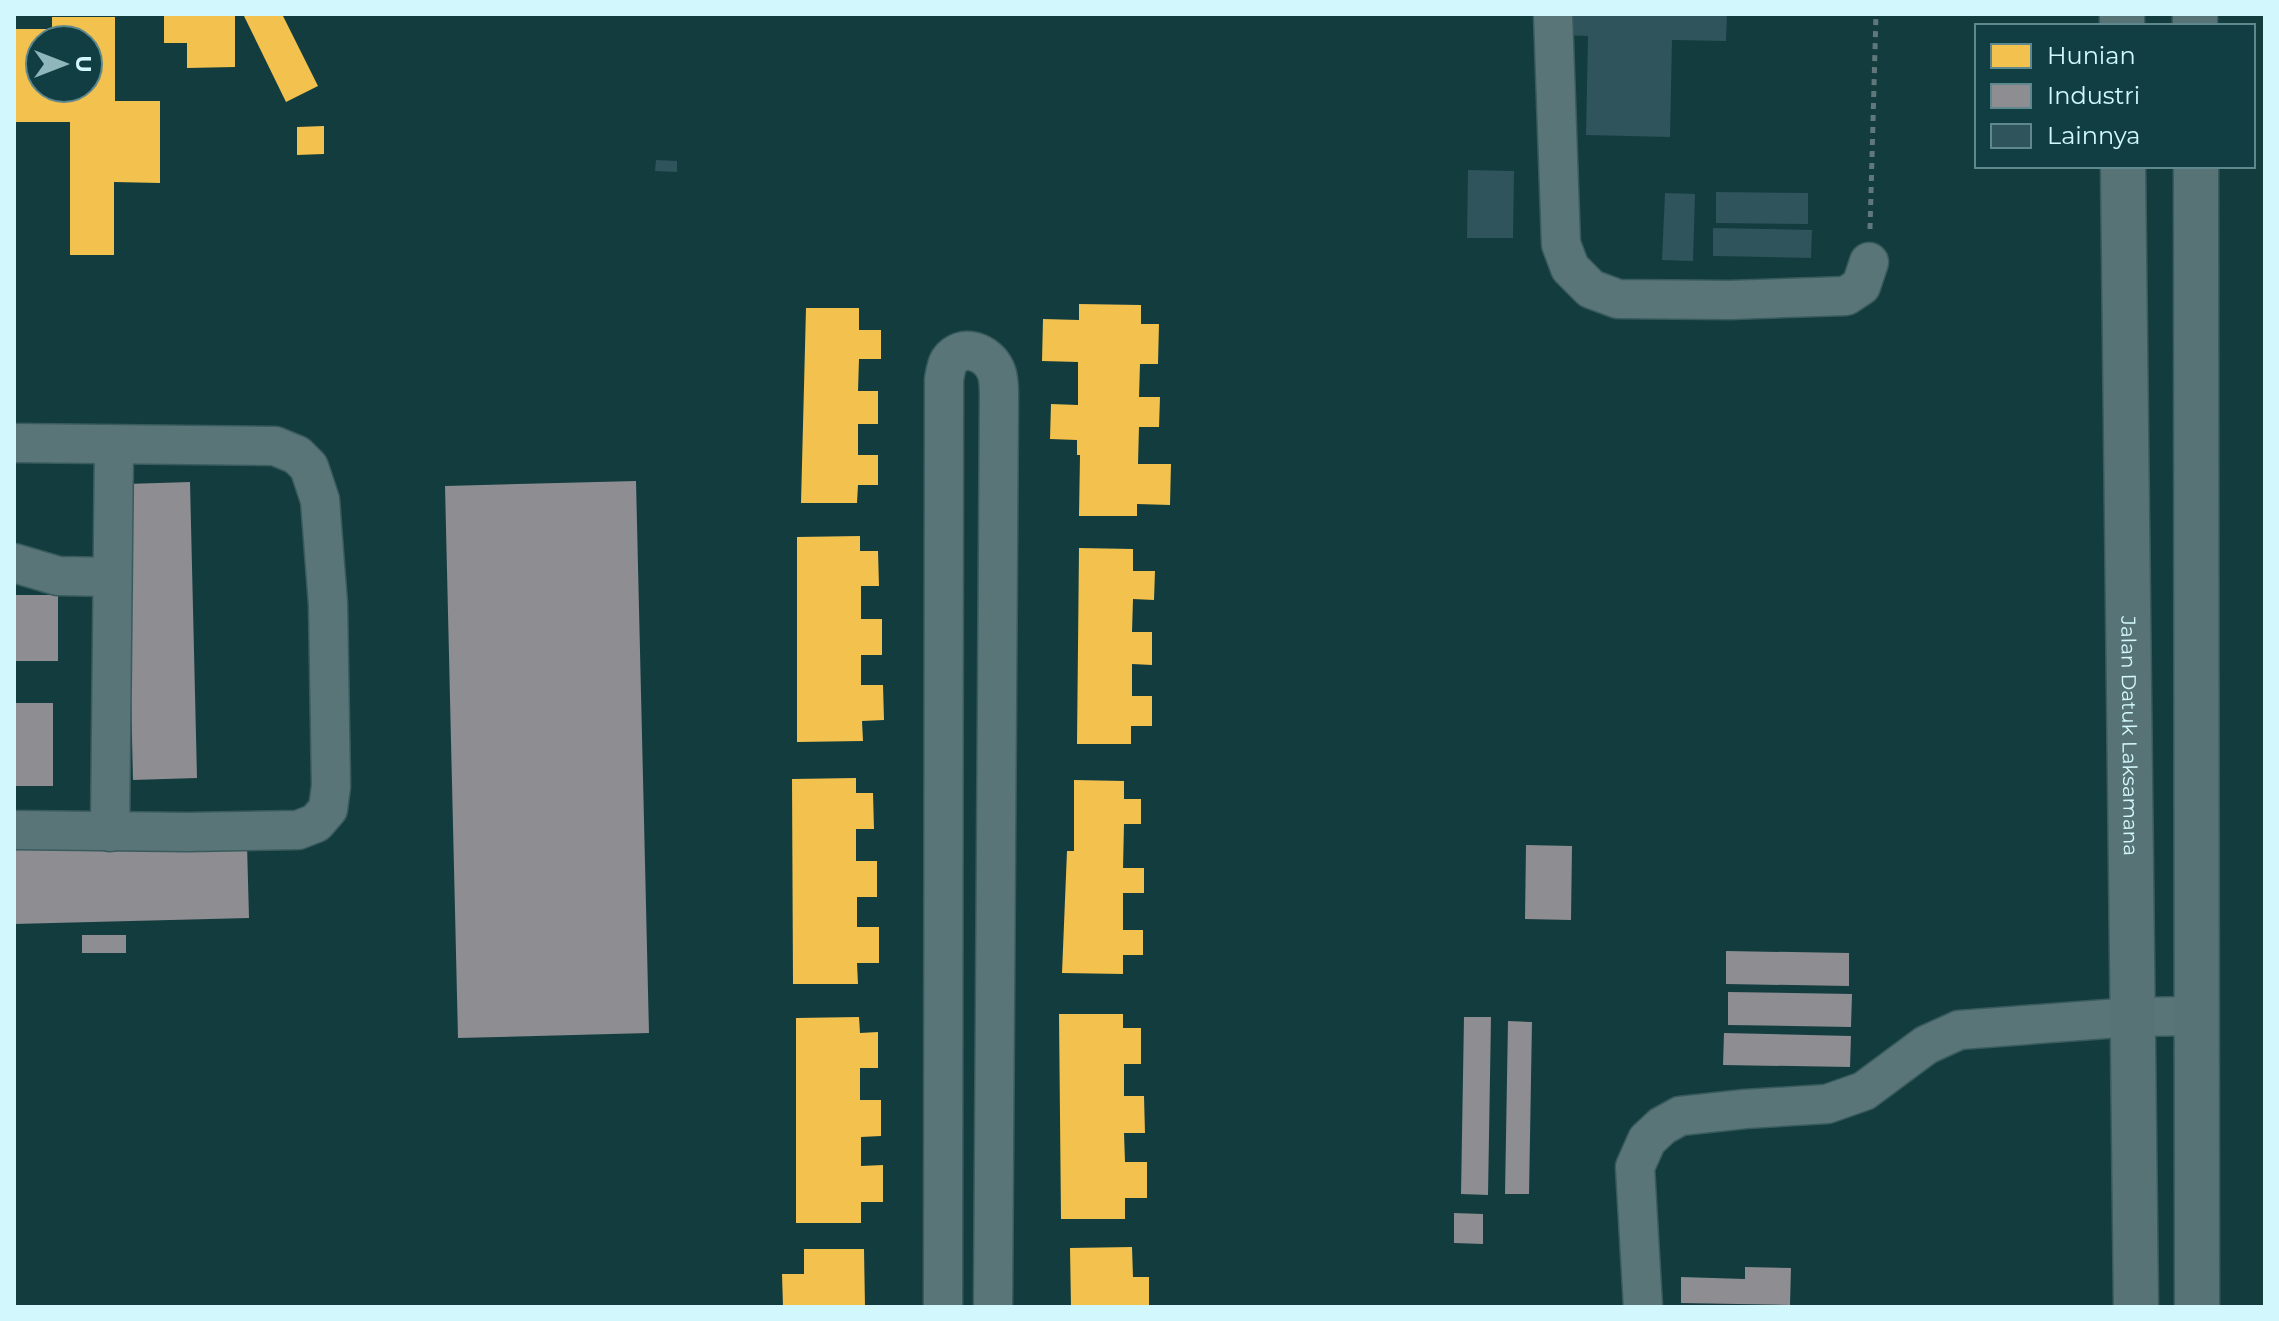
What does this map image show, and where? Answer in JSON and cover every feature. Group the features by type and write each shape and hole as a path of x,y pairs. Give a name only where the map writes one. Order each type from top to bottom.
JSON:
{"highway":[{"name":"Jalan Datuk Laksamana","path":"2123,168 2136,1307"},
{"path":"2196,168 2197,1307"}],"street":[{"path":"1553,14 1561,244 1570,268 1591,289 1618,299 1730,300 1846,296 1861,286 1869,262"},
{"path":"943,1307 944,380 947,364 959,353 967,351 984,355 991,363 996,371 999,396 993,1307"},
{"path":"14,443 275,446 297,455 309,467 320,500 328,604 331,786 328,809 316,823 298,830 14,830"},
{"path":"110,832 114,445"},
{"path":"14,563 58,576 112,577"},
{"path":"1643,1307 1635,1167 1647,1140 1662,1126 1680,1116 1827,1104 1864,1091 1926,1045 1959,1030 2133,1017 2197,1016"},
{"path":"944,1196 993,1194"}],"path":[{"path":"1869,262 1876,14"}],"building: Hunian":[{"path":"164,14 235,14 235,67 187,68 187,43 164,43"},
{"path":"243,14 282,14 318,86 286,102"},
{"path":"52,17 115,17 115,101 160,101 160,183 114,182 114,255 70,255 70,122 14,122 14,29 24,29 24,104 104,104 104,24 52,24"},
{"path":"324,126 324,154 297,155 297,127"},
{"path":"1079,304 1141,305 1141,324 1159,324 1158,364 1140,364 1139,397 1160,397 1159,427 1139,427 1138,464 1171,464 1170,505 1137,504 1137,516 1079,516 1080,455 1077,455 1077,440 1050,439 1051,404 1078,405 1078,362 1042,361 1043,319 1079,320"},
{"path":"806,308 859,308 859,330 881,330 881,359 859,359 858,391 878,391 878,424 858,424 858,455 878,455 878,485 858,485 857,503 801,503"},
{"path":"860,536 860,551 878,551 879,586 861,586 861,619 882,619 882,655 861,655 861,685 883,685 884,720 862,721 863,741 797,742 797,537"},
{"path":"1079,548 1133,549 1133,571 1155,571 1154,600 1133,599 1132,632 1152,632 1152,665 1132,664 1132,696 1152,696 1152,726 1131,726 1131,744 1077,744"},
{"path":"856,778 856,793 873,793 874,829 856,829 856,861 877,861 877,897 857,897 857,927 879,927 879,963 857,963 858,984 793,984 792,779"},
{"path":"1074,780 1124,781 1124,799 1141,799 1141,824 1124,824 1123,868 1144,868 1144,893 1123,893 1123,930 1143,930 1143,955 1123,955 1123,974 1062,973 1067,851 1074,851"},
{"path":"1059,1014 1123,1014 1123,1028 1141,1028 1141,1064 1124,1064 1124,1096 1144,1096 1145,1133 1124,1133 1125,1162 1147,1162 1147,1198 1125,1198 1125,1219 1061,1219"},
{"path":"859,1017 860,1033 878,1032 878,1068 860,1068 860,1100 881,1100 881,1136 861,1137 861,1166 883,1165 883,1202 861,1202 861,1223 796,1223 796,1018"},
{"path":"1132,1247 1133,1277 1149,1277 1149,1305 1071,1307 1070,1248"},
{"path":"804,1249 864,1249 865,1307 783,1307 782,1274 804,1274"}],"building: Industri":[{"path":"636,481 649,1033 458,1038 445,486"},
{"path":"190,482 197,778 133,780 126,484"},
{"path":"14,595 58,595 58,661 14,661"},
{"path":"14,703 53,703 53,786 14,786"},
{"path":"247,844 249,918 14,924 14,849"},
{"path":"1526,845 1572,846 1571,920 1525,919"},
{"path":"82,935 126,935 126,953 82,953"},
{"path":"1726,951 1849,953 1849,986 1726,984"},
{"path":"1728,992 1852,994 1851,1027 1728,1025"},
{"path":"1464,1017 1491,1017 1488,1195 1461,1194"},
{"path":"1508,1021 1532,1022 1529,1194 1505,1194"},
{"path":"1724,1033 1851,1036 1850,1067 1723,1065"},
{"path":"1454,1213 1483,1214 1483,1244 1454,1243"},
{"path":"1745,1267 1791,1268 1790,1305 1681,1303 1681,1277 1745,1279"}],"building: Lainnya":[{"path":"1557,14 1727,14 1726,41 1672,40 1670,137 1586,135 1588,36 1556,35"},
{"path":"656,160 677,161 677,172 655,171"},
{"path":"1468,170 1514,171 1513,238 1467,238"},
{"path":"1716,192 1808,193 1808,224 1716,223"},
{"path":"1665,193 1695,194 1693,261 1662,260"},
{"path":"1713,228 1812,230 1811,258 1713,256"}]}
